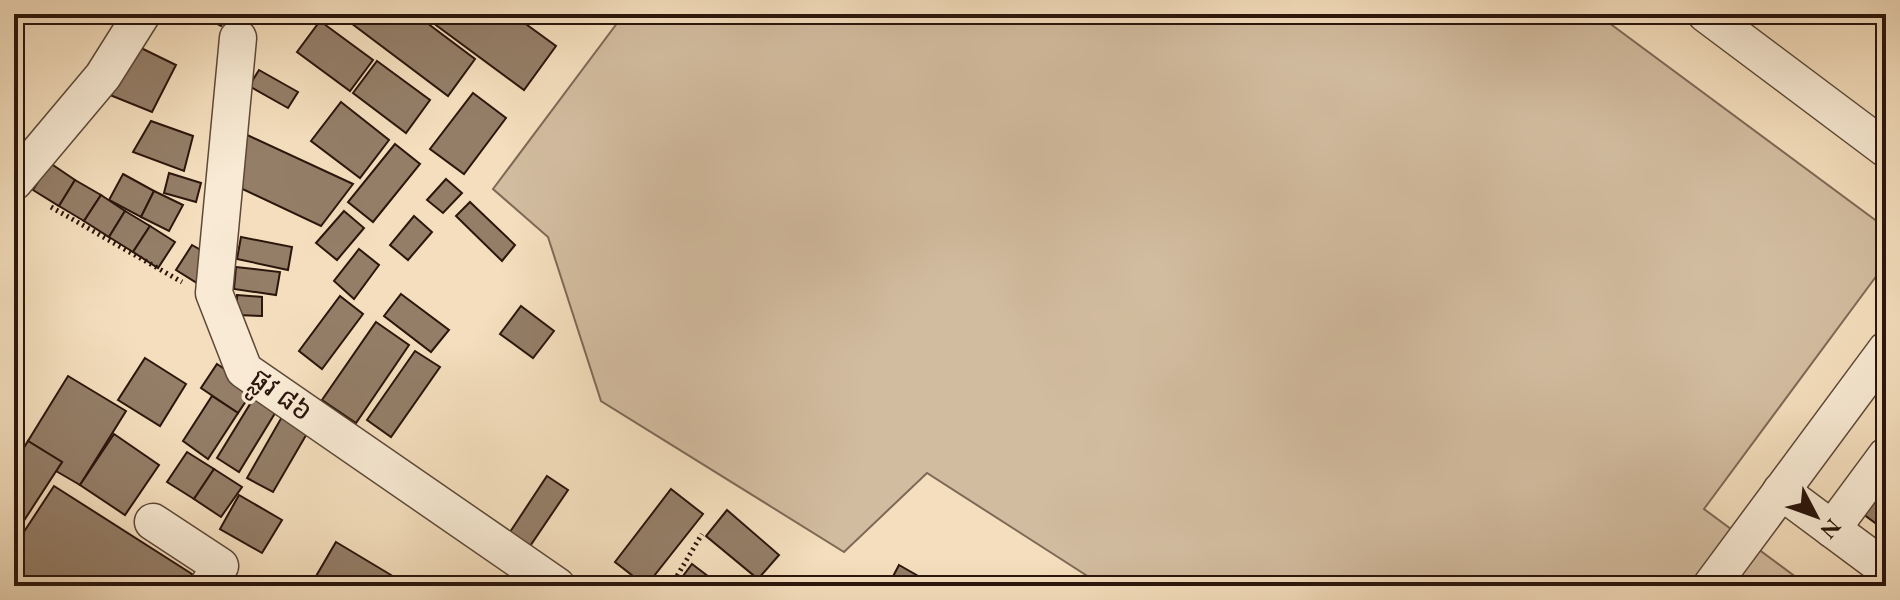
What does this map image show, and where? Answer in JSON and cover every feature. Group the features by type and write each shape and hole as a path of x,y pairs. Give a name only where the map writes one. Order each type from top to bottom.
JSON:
{"street":[{"path":"14,182 103,76 142,14"},
{"path":"1710,15 1886,149"},
{"name":"ផ្លូវ ៨៦","path":"238,38 214,293 244,370 557,586"},
{"path":"1711,586 1886,350"},
{"path":"1832,529 1886,456"},
{"path":"1781,491 1886,569"},
{"path":"153,522 220,566 208,586"}],"path":[{"path":"51,207 182,283 214,293"},
{"path":"671,586 702,534"}],"shaded area":[{"path":"624,14 1597,14 1886,228 1886,263 1704,509 1808,586 1103,586 927,473 844,552 601,401 548,237 493,189"}],"building":[{"path":"198,14 227,14 221,26"},
{"path":"339,14 415,14 475,59 448,96"},
{"path":"421,14 512,14 556,46 524,90"},
{"path":"320,21 373,60 350,91 297,52"},
{"path":"139,47 176,65 152,112 105,93"},
{"path":"377,61 430,100 406,133 353,93"},
{"path":"259,70 298,92 288,108 249,86"},
{"path":"473,93 506,118 464,174 430,149"},
{"path":"341,102 389,140 360,178 311,141"},
{"path":"151,121 193,136 184,171 133,152"},
{"path":"243,133 353,184 321,226 236,186"},
{"path":"395,144 420,164 373,222 348,202"},
{"path":"50,163 75,180 59,206 33,190"},
{"path":"169,173 201,183 196,202 164,193"},
{"path":"123,174 154,191 141,217 109,200"},
{"path":"446,179 462,193 443,213 427,200"},
{"path":"75,180 101,195 84,221 59,206"},
{"path":"154,191 183,205 169,231 141,217"},
{"path":"101,195 125,211 109,237 84,221"},
{"path":"470,202 515,245 502,261 456,216"},
{"path":"125,211 150,226 133,252 109,237"},
{"path":"344,211 364,228 337,260 316,243"},
{"path":"414,216 432,232 408,260 390,245"},
{"path":"150,226 175,242 158,268 133,252"},
{"path":"241,237 292,247 288,270 237,259"},
{"path":"192,245 213,257 197,283 176,270"},
{"path":"359,249 379,265 354,299 334,281"},
{"path":"236,267 280,272 276,295 234,289"},
{"path":"401,294 449,330 431,352 384,316"},
{"path":"237,295 262,297 262,316 237,315"},
{"path":"340,296 363,314 322,369 299,351"},
{"path":"521,306 554,331 533,358 500,334"},
{"path":"376,322 409,345 356,423 322,400"},
{"path":"415,351 440,367 391,437 367,420"},
{"path":"145,358 186,384 160,426 118,400"},
{"path":"217,364 254,389 238,413 201,388"},
{"path":"68,376 126,411 80,485 56,471 62,462 28,441"},
{"path":"212,396 238,413 208,459 183,441"},
{"path":"255,396 277,410 239,472 217,458"},
{"path":"283,415 309,430 273,492 247,478"},
{"path":"114,434 159,465 125,515 80,485"},
{"path":"28,441 62,462 14,536 14,464"},
{"path":"187,452 214,469 194,499 167,482"},
{"path":"214,469 242,487 221,517 194,499"},
{"path":"1886,474 1886,531 1859,511"},
{"path":"547,476 568,490 526,552 506,538"},
{"path":"54,486 192,574 185,586 14,586 14,547"},
{"path":"671,489 703,514 646,586 615,562"},
{"path":"239,495 282,520 262,553 220,529"},
{"path":"727,510 779,555 758,579 706,536"},
{"path":"336,542 401,581 398,586 329,586 315,578"},
{"path":"692,564 721,586 688,586 680,580"},
{"path":"899,565 925,580 922,586 888,586"}]}
